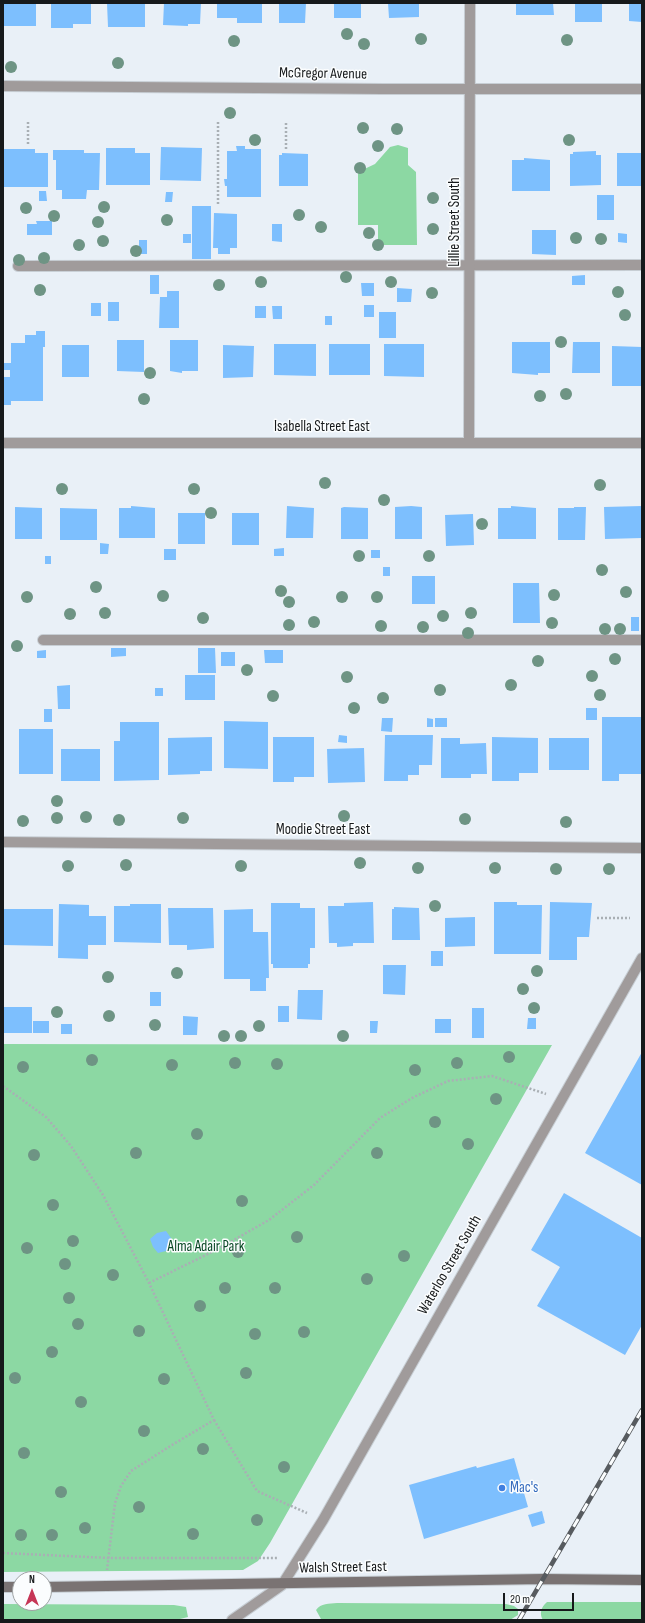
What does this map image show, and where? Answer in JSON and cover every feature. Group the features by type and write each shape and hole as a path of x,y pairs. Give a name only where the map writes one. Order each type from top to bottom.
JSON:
{"street":[{"name":"Lillie Street South","path":"469,442 470,3"},
{"name":"McGregor Avenue","path":"3,86 470,90 642,89"},
{"path":"18,266 469,264 642,265"},
{"name":"Isabella Street East","path":"3,442 642,443"},
{"path":"43,640 642,640"},
{"name":"Moodie Street East","path":"3,842 642,848"},
{"name":"Waterloo Street South","path":"282,1585 322,1520 642,958"},
{"name":"Walsh Street East","path":"52,1587 104,1588 543,1579 642,1580"},
{"path":"232,1620 282,1585"}],"path":[{"path":"28,122 28,144"},
{"path":"218,122 218,204"},
{"path":"286,122 286,149"},
{"path":"597,918 630,918"},
{"path":"148,1283 218,1249 270,1220 314,1186 380,1118 412,1098 448,1081 492,1076 562,1100"},
{"path":"3,1086 46,1117 71,1146 103,1195 148,1283 214,1420 257,1491 322,1520"},
{"path":"104,1588 115,1503 121,1486 131,1471 214,1420"},
{"path":"3,1552 109,1558 299,1558"}],"green space":[{"path":"398,145 408,148 408,165 416,172 417,245 378,245 378,225 358,225 358,172 375,164 390,147"},
{"name":"Alma Adair Park","path":"3,1044 552,1045 270,1543 258,1561 243,1570 3,1572"},
{"path":"547,1602 642,1602 642,1620 543,1620 541,1611"},
{"path":"337,1603 506,1604 514,1606 518,1609 518,1615 510,1620 321,1619 316,1610 320,1606"},
{"path":"3,1604 12,1604 12,1611 52,1611 52,1604 174,1605 186,1607 188,1617 180,1619 3,1619"}],"building":[{"path":"3,3 36,3 36,26 3,26"},
{"path":"51,3 91,3 91,24 73,24 73,28 51,28"},
{"path":"107,3 145,3 145,27 108,27"},
{"path":"164,3 201,3 200,24 188,24 188,26 163,25"},
{"path":"217,3 262,3 262,23 237,23 237,18 217,18"},
{"path":"279,3 306,3 305,23 279,23"},
{"path":"334,3 361,3 361,18 334,18"},
{"path":"388,3 419,3 419,17 389,18"},
{"path":"516,3 553,3 554,15 516,15"},
{"path":"575,3 602,3 602,22 575,22"},
{"path":"629,3 642,3 642,22 629,21"},
{"path":"236,146 245,146 245,149 261,149 261,197 227,197 227,186 225,186 224,179 227,179 227,151 237,151"},
{"path":"161,147 202,148 201,181 160,180"},
{"path":"106,148 135,148 135,153 150,153 150,185 106,185"},
{"path":"3,149 35,149 35,153 48,153 48,187 3,187"},
{"path":"53,150 84,150 84,153 100,153 99,190 87,190 86,199 62,199 62,190 56,190 56,160 53,160"},
{"path":"596,151 596,155 601,155 601,185 570,186 570,154 573,154 573,152"},
{"path":"282,153 308,154 308,186 279,186 279,155 282,155"},
{"path":"617,153 642,153 642,186 617,186"},
{"path":"524,158 550,160 550,191 512,191 512,160 524,160"},
{"path":"39,191 46,191 47,201 39,201"},
{"path":"166,192 173,192 172,202 165,202"},
{"path":"597,195 614,195 614,220 597,220"},
{"path":"192,206 211,206 211,259 192,259"},
{"path":"214,213 237,214 237,248 230,248 230,254 218,254 218,248 213,248"},
{"path":"36,221 52,221 52,235 27,235 27,224 37,224"},
{"path":"272,224 282,224 282,242 272,241"},
{"path":"532,230 556,230 556,255 532,254"},
{"path":"618,233 627,234 627,243 618,242"},
{"path":"183,234 191,234 191,243 183,243"},
{"path":"139,240 147,240 147,254 139,254"},
{"path":"150,275 159,275 159,294 150,294"},
{"path":"585,275 585,285 572,285 572,276"},
{"path":"361,283 374,283 374,296 362,296"},
{"path":"397,288 412,289 411,302 397,302"},
{"path":"167,291 179,291 179,328 159,328 160,297 167,297"},
{"path":"108,302 119,302 119,321 108,321"},
{"path":"91,303 101,303 101,316 91,316"},
{"path":"364,305 374,305 374,317 364,317"},
{"path":"255,306 266,306 266,318 255,318"},
{"path":"272,306 282,306 282,319 273,319"},
{"path":"379,312 396,312 396,338 379,338"},
{"path":"325,316 332,316 332,325 325,325"},
{"path":"36,331 45,331 45,347 43,347 43,401 11,401 11,405 3,405 3,377 10,377 10,370 4,370 4,363 11,363 11,343 25,343 25,335 36,335"},
{"path":"117,340 144,340 144,372 117,371"},
{"path":"170,340 198,340 198,371 182,371 182,373 170,371"},
{"path":"512,342 550,342 550,373 538,373 538,375 512,373"},
{"path":"573,342 600,342 600,373 572,373"},
{"path":"274,344 316,344 316,376 274,375"},
{"path":"329,344 370,344 370,375 329,375"},
{"path":"384,344 424,344 424,377 384,376"},
{"path":"62,345 89,345 89,377 62,377"},
{"path":"223,345 254,346 253,377 223,378"},
{"path":"612,346 642,347 642,386 612,386"},
{"path":"131,506 155,508 155,538 119,538 119,508 131,508"},
{"path":"287,506 314,508 313,538 286,538"},
{"path":"511,506 536,508 536,539 498,539 498,508 511,508"},
{"path":"642,506 642,538 605,539 604,507"},
{"path":"15,507 42,508 42,539 15,539"},
{"path":"395,507 422,507 422,539 395,539"},
{"path":"586,507 585,540 558,540 558,508"},
{"path":"60,508 97,509 97,540 60,540"},
{"path":"341,508 368,508 368,539 341,539"},
{"path":"178,513 205,513 205,544 178,544"},
{"path":"232,513 259,513 259,545 232,545"},
{"path":"473,514 474,545 446,546 445,515"},
{"path":"100,543 109,544 108,554 100,554"},
{"path":"284,548 284,556 274,556 274,549"},
{"path":"164,549 176,549 176,560 164,560"},
{"path":"371,550 380,550 380,558 371,558"},
{"path":"45,556 51,556 51,564 45,564"},
{"path":"383,567 390,567 390,576 383,576"},
{"path":"412,576 435,576 435,604 412,604"},
{"path":"513,583 539,583 540,623 513,623"},
{"path":"631,617 639,617 639,631 631,631"},
{"path":"111,648 126,648 126,656 111,657"},
{"path":"198,648 215,648 216,673 198,673"},
{"path":"46,650 46,658 37,658 37,651"},
{"path":"264,650 283,650 283,663 265,663"},
{"path":"221,652 235,652 235,666 221,666"},
{"path":"185,675 215,675 215,700 185,700"},
{"path":"70,685 70,709 58,709 57,686"},
{"path":"155,688 163,688 163,696 155,696"},
{"path":"586,708 597,708 597,720 586,720"},
{"path":"44,709 52,709 52,722 44,722"},
{"path":"602,717 642,717 642,774 619,774 619,781 602,781"},
{"path":"382,718 393,718 392,732 381,731"},
{"path":"427,718 433,719 433,727 427,727"},
{"path":"435,718 447,718 447,727 435,727"},
{"path":"224,721 268,722 268,769 224,768"},
{"path":"120,722 159,722 159,780 114,781 114,741 120,741"},
{"path":"19,729 53,729 53,774 19,774"},
{"path":"339,735 347,736 347,743 338,742"},
{"path":"385,735 433,735 432,765 419,765 419,775 408,775 408,781 384,781"},
{"path":"212,737 212,771 200,771 200,774 168,775 168,738"},
{"path":"273,737 314,737 314,777 294,777 294,782 273,782"},
{"path":"492,737 538,738 538,773 519,773 519,781 492,781"},
{"path":"441,738 460,738 460,744 486,743 487,774 471,774 471,778 441,778"},
{"path":"549,738 589,738 589,770 549,770"},
{"path":"364,748 365,782 328,783 327,749"},
{"path":"61,749 100,749 100,781 61,781"},
{"path":"373,902 374,943 353,943 353,946 337,947 337,943 329,943 328,906 344,906 344,903"},
{"path":"494,902 517,902 517,905 542,905 541,954 494,954"},
{"path":"550,902 592,903 589,937 577,937 577,960 549,960"},
{"path":"271,903 300,903 300,908 315,908 315,948 310,948 310,964 308,964 308,968 273,968 273,964 271,964"},
{"path":"59,904 89,905 89,916 106,916 106,945 88,945 88,959 58,958"},
{"path":"130,904 161,904 161,943 114,942 114,906 130,906"},
{"path":"394,907 419,908 420,940 392,940 392,909 394,909"},
{"path":"168,908 213,908 214,948 187,950 187,945 169,945"},
{"path":"4,909 53,909 53,946 3,945"},
{"path":"253,909 253,932 268,932 269,978 266,978 266,991 250,991 250,979 224,979 224,910"},
{"path":"475,917 475,946 445,947 445,918"},
{"path":"431,951 443,951 443,966 431,966"},
{"path":"383,965 406,965 405,995 383,994"},
{"path":"298,990 323,990 322,1020 297,1019"},
{"path":"150,992 161,992 161,1006 150,1006"},
{"path":"278,1006 289,1006 289,1022 278,1022"},
{"path":"3,1007 32,1007 32,1033 3,1033"},
{"path":"472,1008 484,1008 484,1038 472,1038"},
{"path":"183,1016 198,1017 197,1035 183,1035"},
{"path":"528,1018 536,1018 536,1029 527,1029"},
{"path":"435,1019 451,1019 451,1033 435,1033"},
{"path":"33,1021 49,1021 49,1033 33,1033"},
{"path":"370,1021 378,1021 377,1033 370,1033"},
{"path":"61,1024 72,1024 72,1034 61,1034"},
{"path":"642,1052 642,1185 585,1153"},
{"path":"564,1193 642,1238 642,1325 625,1355 537,1306 560,1267 531,1250"},
{"path":"166,1231 171,1238 173,1246 166,1251 158,1253 153,1247 150,1239 157,1233"},
{"path":"514,1458 528,1507 424,1539 409,1485 476,1466 477,1468"},
{"path":"542,1511 545,1523 532,1527 528,1515"}],"railway":[{"path":"519,1620 642,1410"}],"place":[{"name":"Mac's","path":"502,1488"}]}
